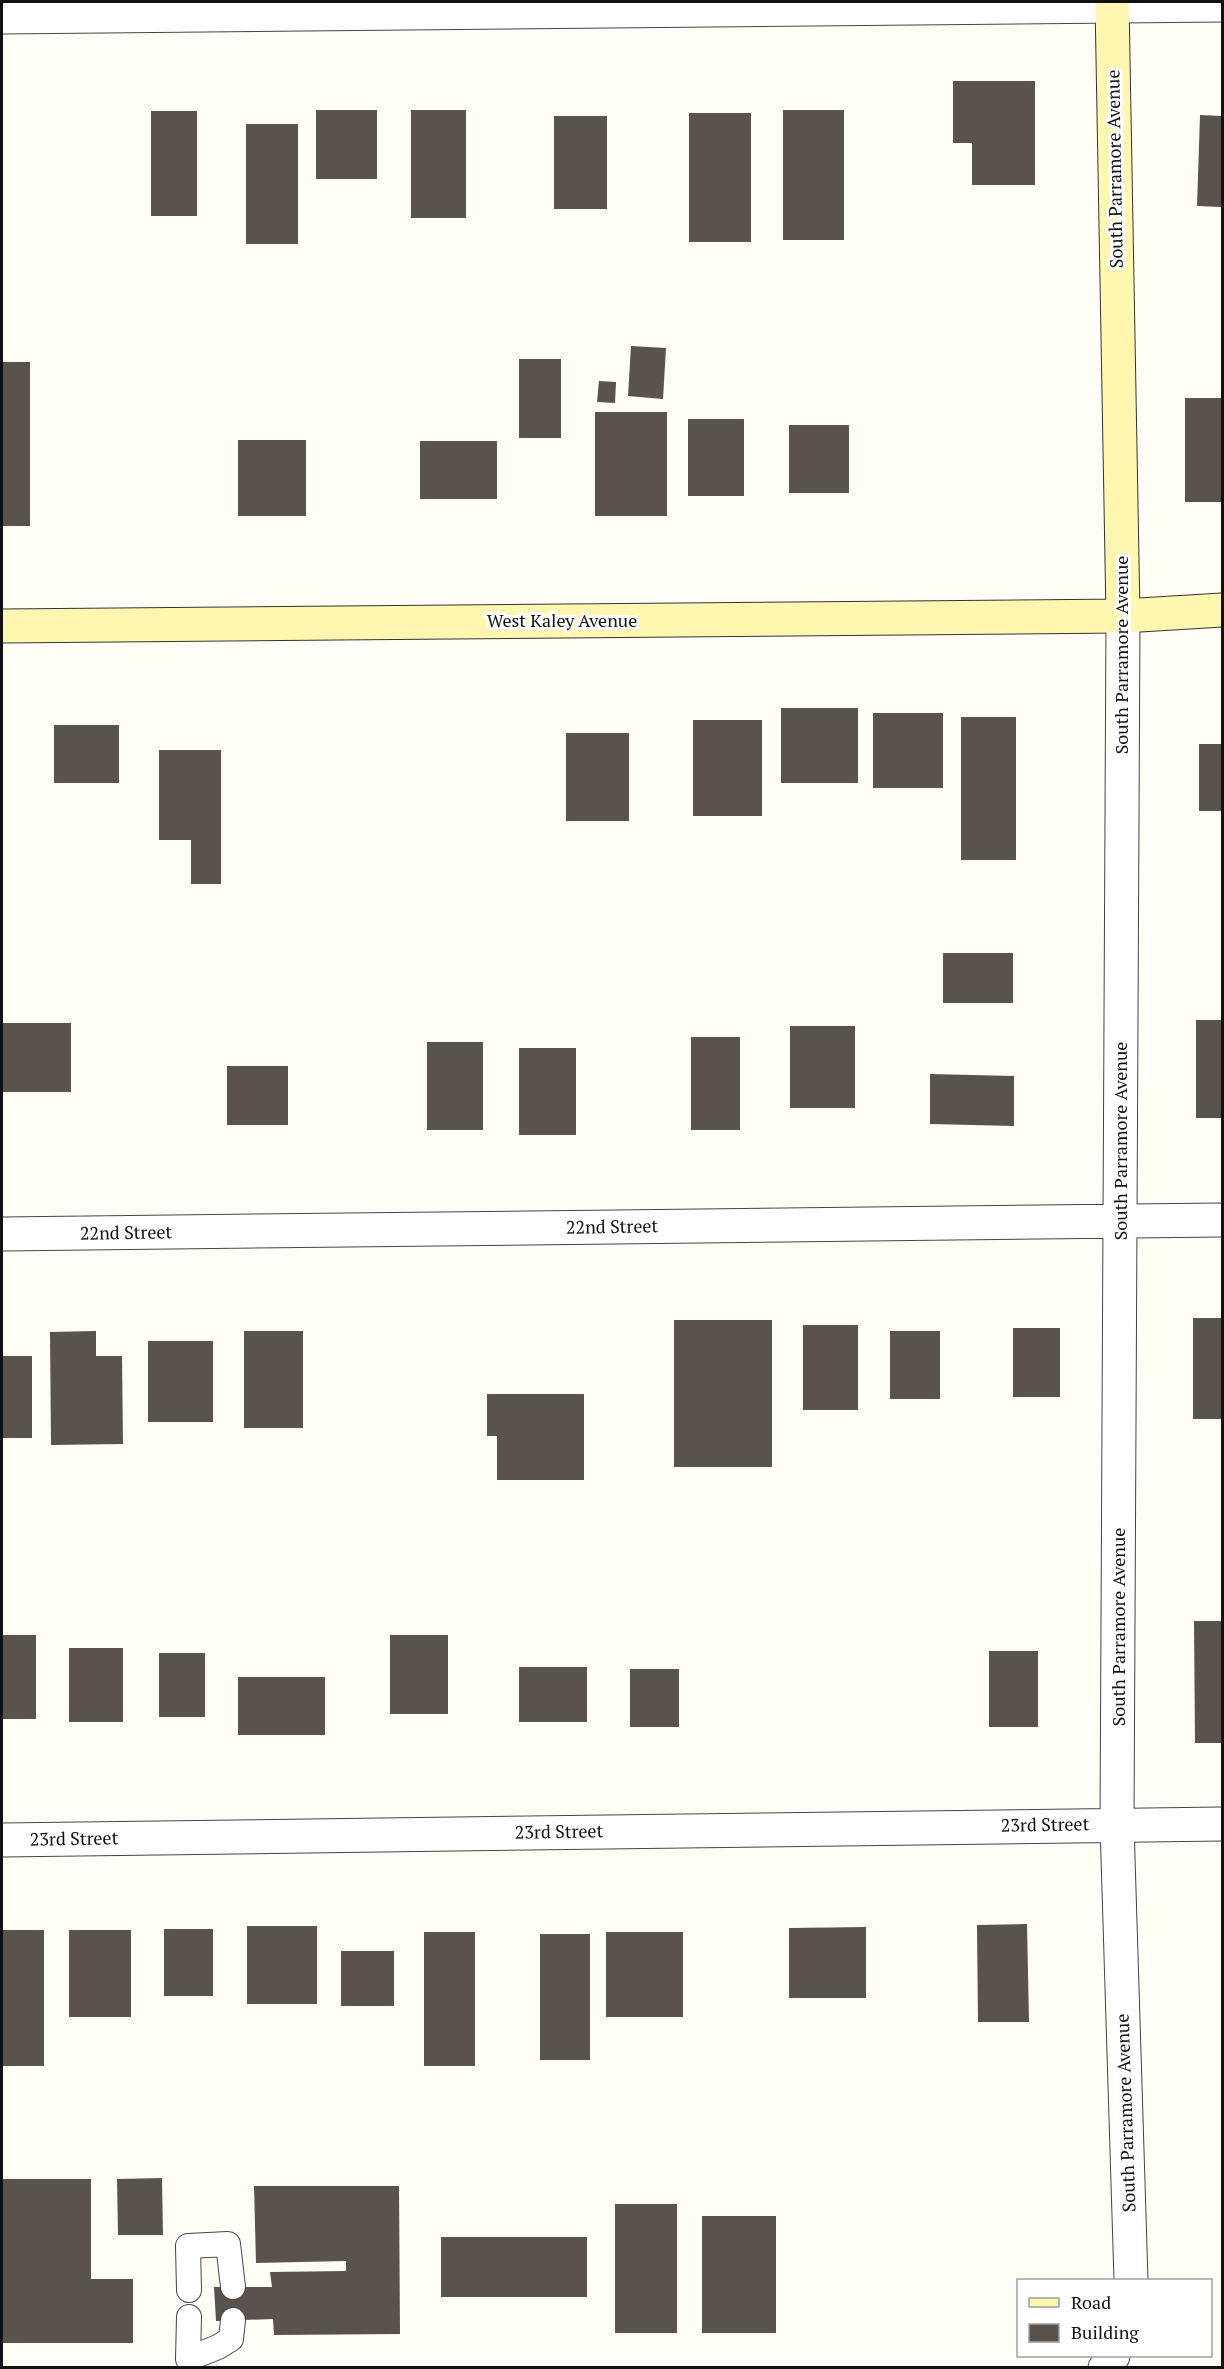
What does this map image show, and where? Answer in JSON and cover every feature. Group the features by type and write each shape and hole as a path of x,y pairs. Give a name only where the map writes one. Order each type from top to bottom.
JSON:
{"street":[{"path":"2,17 1112,4 1222,5"},
{"name":"South Parramore Avenue","path":"1112,4 1123,616 1118,1824 1131,2279"},
{"path":"1123,616 1222,610"},
{"path":"1123,616 1222,621"},
{"name":"West Kaley Avenue","path":"2,626 1123,616"},
{"name":"22nd Street","path":"2,1234 1222,1220"},
{"name":"23rd Street","path":"2,1840 1222,1824"}],"lane":[{"path":"189,2290 188,2246 228,2244 233,2287"},
{"path":"189,2317 188,2363 231,2339 233,2320"}],"building":[{"path":"953,81 1035,81 1035,185 972,185 972,143 953,143"},
{"path":"316,110 377,110 377,179 316,179"},
{"path":"411,110 466,110 466,218 411,218"},
{"path":"783,110 844,110 844,240 783,240"},
{"path":"151,111 197,111 197,216 151,216"},
{"path":"689,113 751,113 751,242 689,242"},
{"path":"1200,115 1222,116 1221,207 1197,206"},
{"path":"554,116 607,116 607,209 554,209"},
{"path":"246,124 298,124 298,244 246,244"},
{"path":"631,346 666,348 663,399 628,396"},
{"path":"519,359 561,359 561,438 519,438"},
{"path":"2,362 30,362 30,526 2,526"},
{"path":"599,381 616,382 615,403 597,402"},
{"path":"1185,398 1222,398 1222,502 1185,502"},
{"path":"595,412 667,412 667,516 595,516"},
{"path":"688,419 744,419 744,496 688,496"},
{"path":"789,425 849,425 849,493 789,493"},
{"path":"238,440 306,440 306,516 238,516"},
{"path":"420,441 497,441 497,499 420,499"},
{"path":"781,708 858,708 858,783 781,783"},
{"path":"873,713 943,713 943,788 873,788"},
{"path":"961,717 1016,717 1016,860 961,860"},
{"path":"693,720 762,720 762,816 693,816"},
{"path":"54,725 119,725 119,783 54,783"},
{"path":"566,733 629,733 629,821 566,821"},
{"path":"1199,744 1222,744 1222,811 1199,811"},
{"path":"159,750 221,750 221,884 191,884 191,840 159,840"},
{"path":"943,953 1013,953 1013,1003 943,1003"},
{"path":"1196,1020 1222,1020 1222,1118 1196,1118"},
{"path":"2,1023 71,1023 71,1092 2,1092"},
{"path":"790,1026 855,1026 855,1108 790,1108"},
{"path":"691,1037 740,1037 740,1130 691,1130"},
{"path":"427,1042 483,1042 483,1130 427,1130"},
{"path":"519,1048 576,1048 576,1135 519,1135"},
{"path":"227,1066 288,1066 288,1125 227,1125"},
{"path":"930,1074 1014,1076 1014,1126 930,1124"},
{"path":"1193,1318 1222,1318 1222,1419 1193,1419"},
{"path":"674,1320 772,1320 772,1467 674,1467"},
{"path":"803,1325 858,1325 858,1410 803,1410"},
{"path":"1013,1328 1060,1328 1060,1397 1013,1397"},
{"path":"96,1331 96,1356 122,1356 123,1444 51,1445 50,1332"},
{"path":"244,1331 303,1331 303,1428 244,1428"},
{"path":"890,1331 940,1331 940,1399 890,1399"},
{"path":"148,1341 213,1341 213,1422 148,1422"},
{"path":"2,1356 32,1356 32,1438 2,1438"},
{"path":"487,1394 584,1394 584,1480 497,1480 497,1436 487,1436"},
{"path":"1194,1621 1222,1621 1222,1743 1195,1743"},
{"path":"2,1635 36,1635 36,1719 2,1719"},
{"path":"390,1635 448,1635 448,1714 390,1714"},
{"path":"69,1648 123,1648 123,1722 69,1722"},
{"path":"989,1651 1038,1651 1038,1727 989,1727"},
{"path":"159,1653 205,1653 205,1717 159,1717"},
{"path":"519,1667 587,1667 587,1722 519,1722"},
{"path":"630,1669 679,1669 679,1727 630,1727"},
{"path":"238,1677 325,1677 325,1735 238,1735"},
{"path":"1027,1924 1029,2022 978,2022 977,1925"},
{"path":"247,1926 317,1926 317,2004 247,2004"},
{"path":"866,1927 866,1998 789,1998 789,1928"},
{"path":"164,1929 213,1929 213,1996 164,1996"},
{"path":"2,1930 44,1930 44,2066 2,2066"},
{"path":"69,1930 131,1930 131,2017 69,2017"},
{"path":"424,1932 475,1932 475,2066 424,2066"},
{"path":"606,1932 683,1932 683,2017 606,2017"},
{"path":"540,1934 590,1934 590,2060 540,2060"},
{"path":"341,1951 394,1951 394,2006 341,2006"},
{"path":"162,2178 163,2235 118,2235 117,2179"},
{"path":"2,2179 91,2179 91,2279 133,2279 133,2343 2,2343"},
{"path":"254,2186 399,2186 400,2334 274,2335 273,2319 216,2321 214,2287 272,2287 270,2272 346,2271 346,2261 256,2263"},
{"path":"615,2204 677,2204 677,2333 615,2333"},
{"path":"702,2216 776,2216 776,2333 702,2333"},
{"path":"441,2237 587,2237 587,2297 441,2297"}]}
